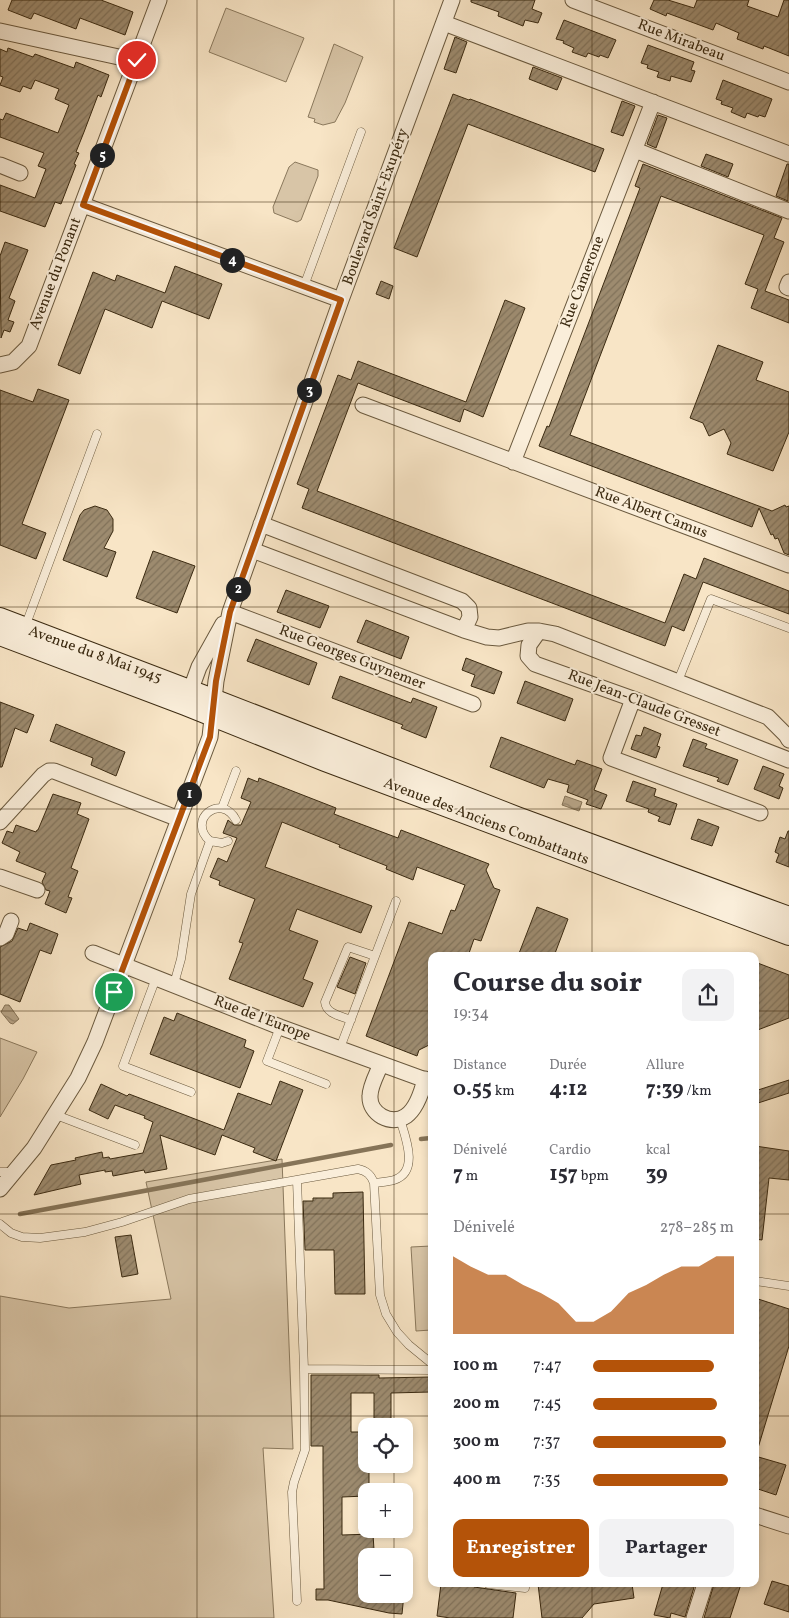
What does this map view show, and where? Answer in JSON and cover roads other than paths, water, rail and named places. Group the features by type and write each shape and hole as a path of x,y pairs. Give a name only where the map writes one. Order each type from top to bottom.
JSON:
{"main road":[{"name":"Avenue du 8 Mai 1945","path":"0,618 14,637 53,655 188,697"},
{"name":"Avenue du 8 Mai 1945","path":"0,635 14,637 188,697"},
{"name":"Avenue des Anciens Combattants","path":"188,697 789,917"},
{"name":"Avenue des Anciens Combattants","path":"213,707 334,765 789,935"}],"street":[{"name":"Avenue du Ponant","path":"0,365 13,362 29,346 159,0"},
{"name":"Boulevard Saint-Exupéry","path":"0,1188 34,1148 56,1115 78,1078 95,1042 210,737 216,681 230,612 341,300 452,0"},
{"name":"Rue Mirabeau","path":"574,0 789,82"},
{"path":"444,23 789,154"},
{"path":"0,31 137,60"},
{"name":"Rue Camerone","path":"513,462 653,102"},
{"path":"635,150 789,211"},
{"path":"0,165 20,173"},
{"path":"83,205 341,300"},
{"path":"789,282 787,287 789,288"},
{"name":"Rue Albert Camus","path":"363,405 789,565"},
{"path":"262,524 462,601 469,608 470,618 464,630"},
{"path":"252,550 464,630 487,637 499,638 528,631 555,634 678,681 768,717 788,734 778,748 769,752"},
{"name":"Boulevard Saint-Exupéry","path":"188,697 202,661 230,612"},
{"name":"Rue Georges Guynemer","path":"230,612 473,704"},
{"name":"Rue Jean-Claude Gresset","path":"539,631 529,645 528,656 535,664 633,698 789,760"},
{"path":"633,698 611,758 760,813"},
{"path":"0,822 43,775 49,771 54,771 179,819"},
{"path":"0,877 37,890"},
{"path":"0,938 6,934 11,921"},
{"name":"Rue de l'Europe","path":"93,953 280,1027 428,1080"},
{"path":"381,1064 370,1092 370,1099 372,1107 377,1114 384,1118 400,1119 407,1116 413,1109 428,1080"},
{"path":"759,1516 789,1526"},
{"path":"694,1618 704,1587"}],"lane":[{"path":"304,286 361,132"},
{"path":"14,637 97,434"},
{"path":"678,681 711,599 789,628"},
{"path":"222,808 236,771"},
{"path":"228,841 222,843 210,841 202,831 202,820 214,808 222,808 230,811 236,820"},
{"path":"174,984 181,959 191,894 210,841"},
{"path":"340,1048 396,901"},
{"path":"351,1020 328,1011 325,1002 348,947 375,956"},
{"path":"156,978 123,1066 190,1092"},
{"path":"280,1027 267,1061 326,1084"},
{"path":"56,1115 135,1145"},
{"path":"374,1183 395,1180 402,1176 407,1167 409,1158 407,1143 400,1119"},
{"path":"0,1224 11,1233 22,1237 40,1238 85,1232 122,1222 190,1199 358,1170 366,1171 374,1183 380,1295 386,1314 408,1346 428,1361"},
{"path":"0,1172 15,1172"},
{"path":"297,1180 305,1450 292,1492 297,1601"},
{"path":"759,1282 789,1286"},
{"path":"304,1369 428,1370"}],"water":[{"path":"565,796 582,802 579,811 562,805"},
{"path":"5,1005 9,1005 19,1019 13,1024 1,1012"}],"waterway":[{"path":"421,1139 428,1138"},
{"path":"20,1214 391,1145"}]}
